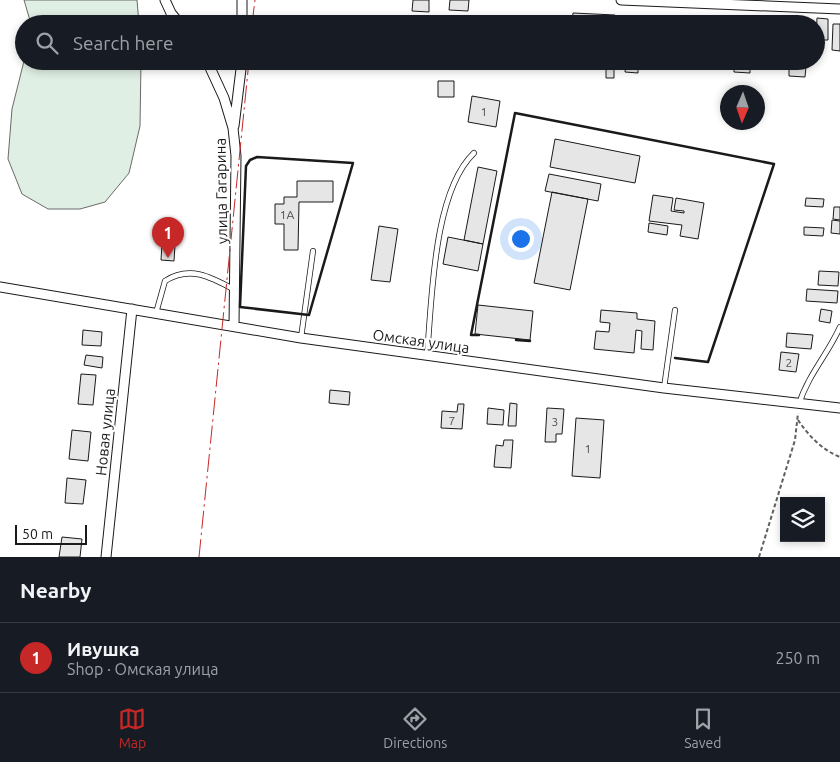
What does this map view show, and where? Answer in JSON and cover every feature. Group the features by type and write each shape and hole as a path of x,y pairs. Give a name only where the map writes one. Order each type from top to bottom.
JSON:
{"street":[{"path":"165,0 173,15"},
{"path":"242,0 242,15"},
{"path":"621,0 840,9"},
{"name":"улица Гагарина","path":"211,70 224,98 234,128 236,156 234,326"},
{"path":"234,128 241,70"},
{"name":"Омская улица","path":"0,287 301,338 664,388 840,408"},
{"name":"Новая улица","path":"106,557 132,309"}],"lane":[{"path":"427,356 435,270 442,221 453,183 465,161 474,153"},
{"path":"301,338 313,251"},
{"path":"156,313 165,281 174,275 192,273 209,276 235,290"},
{"path":"664,388 675,310"},
{"path":"799,404 804,387 832,345 840,327"}],"path":[{"path":"759,557 795,440 799,404"},
{"path":"797,419 806,432 838,457 840,462"}],"green space":[{"path":"24,0 137,0 138,15 28,15"},
{"path":"22,70 141,70 140,126 129,173 105,202 80,209 48,209 22,194 8,159 12,109"}],"building":[{"path":"413,0 429,0 429,12 412,11"},
{"path":"450,0 469,0 468,11 449,10"},
{"path":"573,13 615,15 573,15"},
{"path":"825,19 828,19 828,40 825,40"},
{"path":"833,24 840,24 840,51 832,50"},
{"path":"606,70 614,70 614,78 606,78"},
{"path":"625,70 638,70 638,73 625,72"},
{"path":"734,70 750,70 750,73 734,72"},
{"path":"789,70 806,70 805,77 789,76"},
{"path":"438,81 454,81 454,97 438,97"},
{"path":"472,96 500,101 496,127 468,122"},
{"path":"555,139 640,156 635,183 550,167"},
{"path":"478,167 497,171 483,244 464,240"},
{"path":"549,174 601,184 598,201 545,191"},
{"path":"297,181 333,181 333,202 299,202 298,250 284,250 284,224 275,224 275,204 284,204 284,197 297,197"},
{"path":"552,192 588,199 570,290 534,283"},
{"path":"653,195 673,198 671,211 684,213 684,211 674,210 676,198 704,203 698,239 680,236 682,225 649,221"},
{"path":"806,198 824,199 823,207 805,206"},
{"path":"834,207 840,207 840,220 833,219"},
{"path":"832,220 840,221 840,234 831,233"},
{"path":"649,223 668,226 667,235 648,232"},
{"path":"379,226 398,229 390,282 371,280"},
{"path":"804,227 824,228 823,236 804,235"},
{"path":"448,237 483,244 478,271 443,264"},
{"path":"162,244 175,245 174,261 161,260"},
{"path":"819,271 839,272 838,286 818,285"},
{"path":"807,289 838,291 837,303 806,301"},
{"path":"478,305 533,311 530,340 475,334"},
{"path":"821,309 832,311 830,323 819,321"},
{"path":"601,310 637,313 637,319 655,321 653,350 641,349 642,331 636,330 634,353 594,349 596,331 609,332 610,323 600,322"},
{"path":"83,330 102,332 101,346 82,345"},
{"path":"787,333 813,335 811,349 786,347"},
{"path":"781,352 799,354 796,372 779,370"},
{"path":"86,355 103,357 102,368 84,365"},
{"path":"81,374 96,375 93,405 78,404"},
{"path":"330,390 350,392 349,405 329,403"},
{"path":"510,403 517,404 516,426 508,426"},
{"path":"458,404 464,404 462,429 441,428 442,411 457,412"},
{"path":"488,408 504,410 503,425 487,424"},
{"path":"547,408 564,409 562,434 556,434 556,442 545,442"},
{"path":"576,418 604,420 600,478 572,476"},
{"path":"72,430 91,432 88,461 69,459"},
{"path":"504,440 513,440 511,468 494,467 496,445 503,446"},
{"path":"67,478 86,480 83,504 65,503"},
{"path":"62,537 82,539 80,557 59,557"}],"wall":[{"path":"479,335 471,335 515,113 774,164 708,362 675,358"},
{"path":"257,157 353,163 309,315 240,307 246,166 250,160 257,157"},
{"path":"516,340 530,341"}],"power":[{"path":"253,15 255,0"},
{"path":"199,557 248,70"}],"place":[{"name":"Ивушка","path":"168,258"}]}
